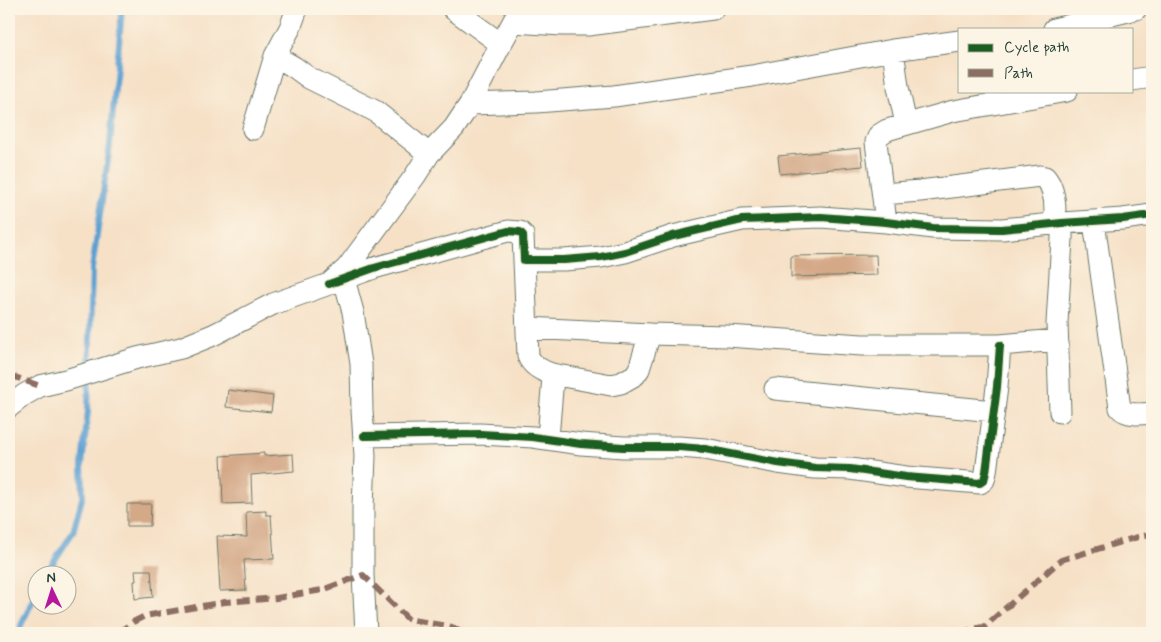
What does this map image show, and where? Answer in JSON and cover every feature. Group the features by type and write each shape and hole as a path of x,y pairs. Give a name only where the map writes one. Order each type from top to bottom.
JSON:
{"street":[{"path":"253,129 275,56 290,28 297,9"},
{"path":"453,9 501,44"},
{"path":"336,281 415,176 429,154 454,128 470,104 517,15 562,25 588,24 713,9"},
{"path":"1058,28 1136,9"},
{"path":"470,104 536,102 614,96 744,77 893,50 958,41"},
{"path":"893,50 906,124"},
{"path":"275,56 309,78 375,112 429,154"},
{"path":"1134,80 1152,77"},
{"path":"886,222 876,142 879,135 887,130 953,111 1061,92"},
{"path":"882,194 1040,176 1047,179 1056,205 1062,240 1057,323 1060,412"},
{"path":"524,260 564,260 602,257 625,252 673,236 742,220 821,217 932,228 1002,229 1058,223 1094,222 1152,215"},
{"path":"1094,222 1120,408 1124,412 1131,414 1152,413"},
{"path":"9,407 24,395 40,386 66,380 136,358 181,348 213,335 273,304 336,281 374,268 508,231 520,232 523,235 528,356 530,361 544,372 611,385 621,383 635,375 639,369 650,334"},
{"path":"336,281 353,312 361,364 361,402 365,456 363,575 366,633"},
{"path":"527,328 728,336 862,346 1000,345 1057,340"},
{"path":"364,436 480,434 548,438 581,444 623,447 688,448 815,468 850,468 906,477 980,483 985,478 997,387 1000,345"},
{"path":"548,438 552,374"},
{"path":"775,389 993,411"}],"building":[{"path":"861,148 863,166 780,174 778,156"},
{"path":"876,255 877,275 791,277 791,256"},
{"path":"228,390 273,396 271,412 226,407"},
{"path":"264,453 264,456 293,454 294,471 251,475 252,503 223,504 221,456"},
{"path":"127,504 151,504 150,526 127,526"},
{"path":"266,511 266,515 271,515 274,559 244,560 246,590 220,591 217,536 247,537 246,512"},
{"path":"135,570 151,570 153,597 135,599"}],"waterway":[{"path":"52,564 73,532 83,495 82,465 88,411 92,269 110,145 122,9"},
{"path":"20,633 21,625 28,611"}],"marked path":[{"path":"9,377 15,377 40,386"},
{"path":"977,633 1061,560 1152,534"},
{"path":"118,633 145,616 225,602 277,598 322,590 363,575 408,619 452,627 462,633"},
{"path":"959,633 982,627"}],"cycle path":[{"path":"329,284 374,268 508,231 520,232 523,235 524,260 564,260 601,257 625,252 673,236 742,220 821,217 933,228 1002,229 1152,215"},
{"path":"364,436 480,434 533,437 581,444 623,447 679,447 705,449 815,468 850,469 906,477 980,483 984,480 986,472 997,387 1000,345"}]}
